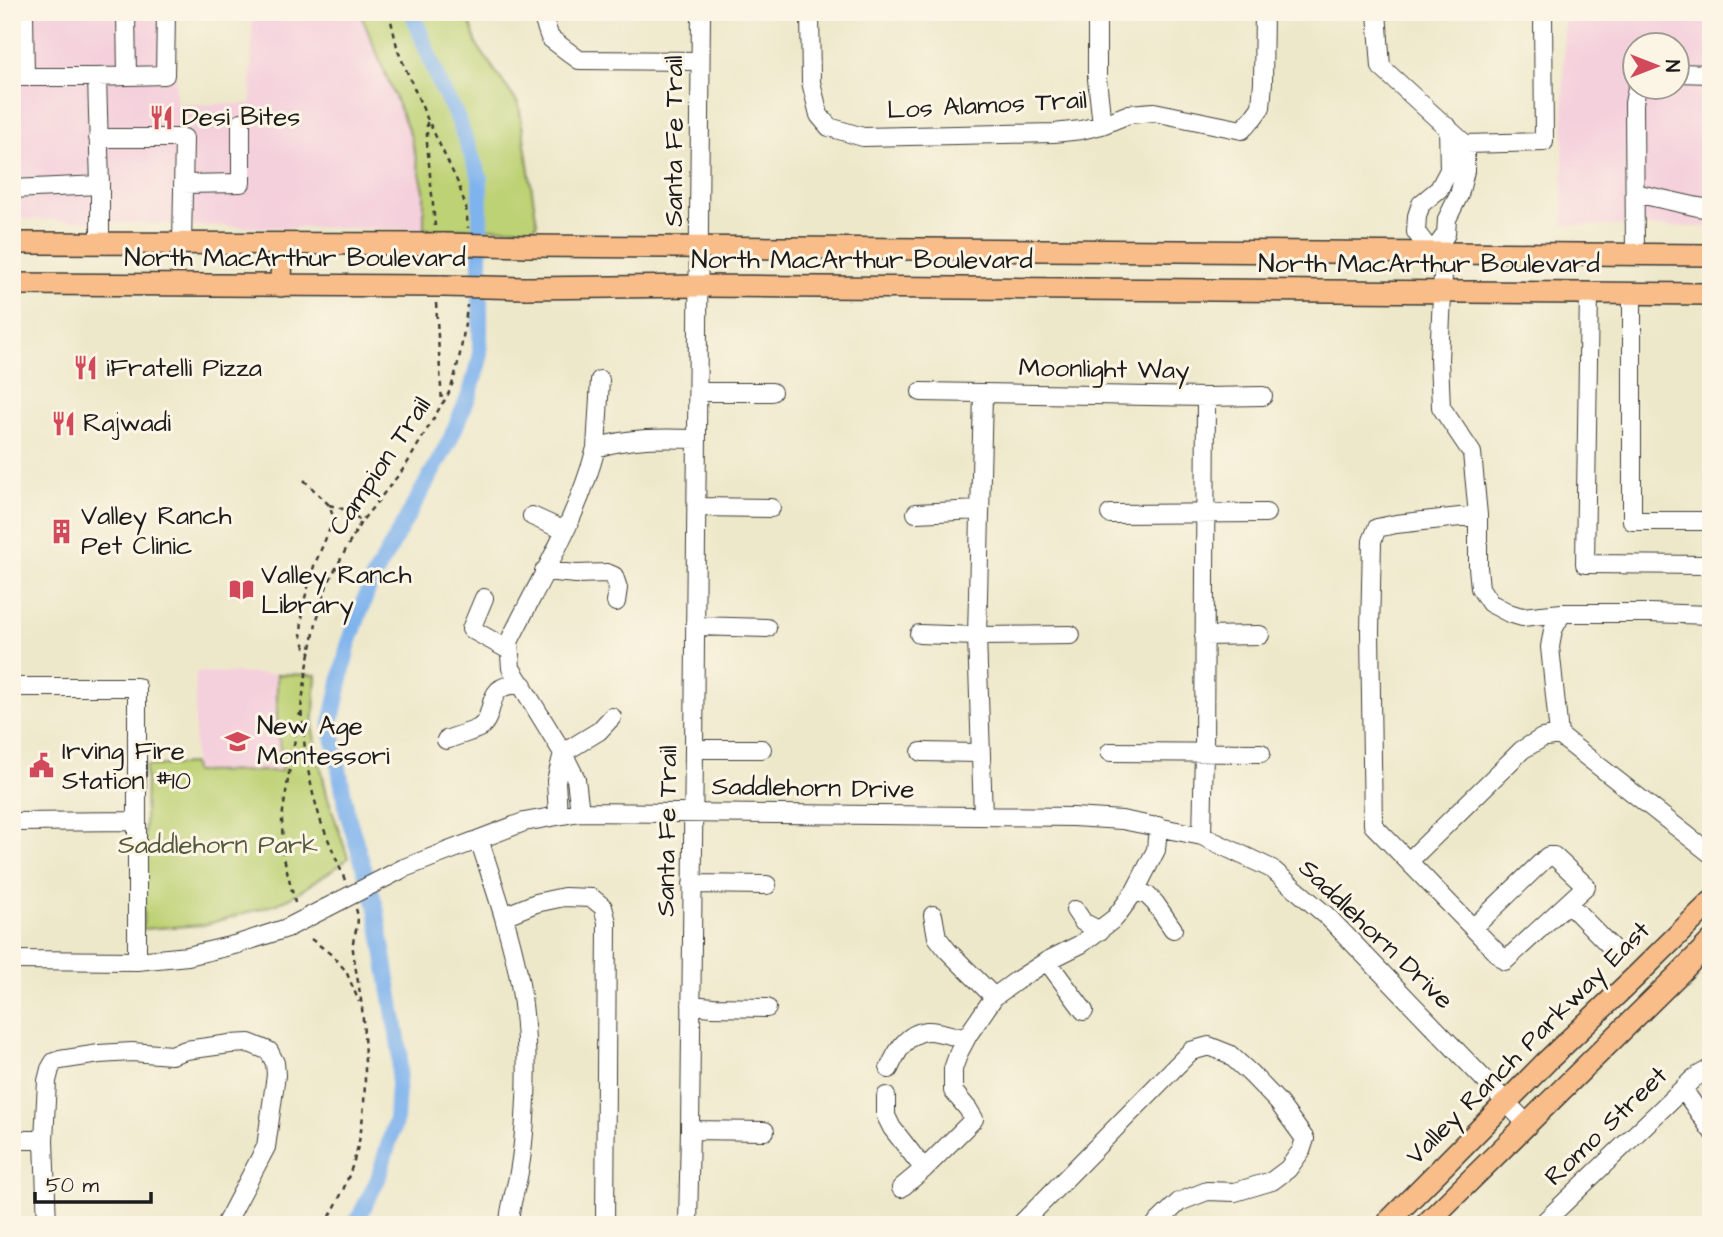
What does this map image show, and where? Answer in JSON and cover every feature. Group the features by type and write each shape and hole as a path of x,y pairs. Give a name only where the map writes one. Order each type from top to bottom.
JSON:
{"main road":[{"name":"North MacArthur Boulevard","path":"12,243 282,244 440,238 527,246 1711,255"},
{"path":"281,286 282,244"},
{"name":"North MacArthur Boulevard","path":"12,284 281,286 439,293 526,288 699,286 1711,294"},
{"name":"Valley Ranch Parkway East","path":"1385,1225 1506,1102 1711,902"},
{"path":"1425,1225 1711,941"}],"street":[{"path":"24,12 18,77 165,75 166,12"},
{"path":"126,12 127,76"},
{"path":"541,12 550,38 579,60 700,61"},
{"name":"Santa Fe Trail","path":"688,1225 701,12"},
{"name":"Los Alamos Trail","path":"810,12 811,82 819,115 829,127 863,136 1054,133 1102,125 1129,114 1154,112 1242,130 1261,107 1264,12"},
{"path":"1097,12 1097,79 1102,125"},
{"path":"1377,12 1381,67 1465,144 1465,171 1438,253 1441,292 1438,359 1441,407 1472,453 1478,515 1480,588 1490,603 1522,617 1562,612 1711,615"},
{"path":"1465,144 1544,142 1543,12"},
{"path":"1692,73 1711,74"},
{"path":"97,76 100,243"},
{"path":"1634,102 1635,255"},
{"path":"183,184 241,183 241,122"},
{"path":"1438,253 1416,232 1417,216 1421,204 1439,189 1448,170 1448,127"},
{"path":"98,138 184,138 182,244"},
{"path":"12,189 100,185"},
{"path":"1635,193 1711,209"},
{"path":"1590,293 1585,564 1711,565"},
{"path":"1632,294 1632,521 1711,521"},
{"path":"580,812 576,779 511,668 509,642 565,531 586,481 596,448 600,380"},
{"path":"698,392 772,392"},
{"path":"921,392 983,394"},
{"name":"Moonlight Way","path":"983,816 977,636 983,394 1206,397 1202,836"},
{"path":"1206,397 1263,396"},
{"path":"596,448 616,441 697,439"},
{"path":"697,507 771,508"},
{"path":"916,513 979,510"},
{"path":"1110,514 1266,513"},
{"path":"1473,928 1548,856 1554,856 1586,886 1505,961 1373,825 1370,632 1372,541 1377,528 1478,515"},
{"path":"533,516 565,531"},
{"path":"544,571 607,573 614,576 618,588 617,601"},
{"path":"484,598 471,629 509,650"},
{"path":"1559,736 1550,647 1553,629 1562,612"},
{"path":"696,626 767,628"},
{"path":"919,634 1070,635"},
{"path":"1204,636 1260,635"},
{"path":"446,740 479,728 500,688 511,684 523,685"},
{"path":"12,687 137,687 137,961"},
{"path":"558,815 556,781 563,753 599,730 612,717"},
{"path":"1409,861 1522,750 1542,738 1559,736 1711,854"},
{"path":"694,750 762,750"},
{"path":"921,752 980,753"},
{"path":"1110,752 1261,753"},
{"name":"Saddlehorn Drive","path":"12,960 137,961 188,956 238,944 287,928 404,868 479,839 524,822 580,812 1110,819 1202,836 1272,869 1337,927 1527,1124"},
{"path":"12,822 137,821"},
{"path":"901,1188 925,1169 974,1119 953,1091 953,1069 966,1039 994,997 1047,961 1081,944 1115,918 1135,891 1156,850 1158,826"},
{"path":"479,839 504,916 519,975 525,1031 525,1122 509,1225"},
{"path":"692,884 767,885"},
{"path":"1135,891 1147,895 1174,929"},
{"path":"504,916 536,903 564,897 593,898 603,907 607,922 605,1225"},
{"path":"1568,903 1615,951"},
{"path":"1075,910 1083,922 1100,931"},
{"path":"933,915 937,937 994,997"},
{"path":"1047,961 1084,1011"},
{"path":"691,1005 767,1008"},
{"path":"889,1069 901,1045 920,1034 928,1031 966,1039"},
{"path":"47,1225 44,1140 47,1081 54,1062 110,1053 171,1055 186,1050 249,1043 270,1051 276,1075 266,1147 225,1225"},
{"path":"1020,1225 1191,1051 1209,1046 1229,1054 1251,1074 1278,1102 1305,1139 1301,1151 1288,1169 1272,1181 1235,1192 1207,1191 1179,1202 1155,1225"},
{"name":"Romo Street","path":"1541,1225 1694,1078 1711,1068"},
{"path":"1683,1090 1711,1130"},
{"path":"886,1096 886,1116 892,1128 925,1169"},
{"path":"690,1130 765,1132"},
{"path":"12,1140 44,1140"}],"path":[{"path":"389,12 398,51 426,118 458,183 466,206 468,234"},
{"path":"426,118 426,143 440,238"},
{"path":"439,293 442,404"},
{"name":"Campion Trail","path":"345,878 321,822 306,760 301,708 316,624 327,585 361,522 405,467 445,401 453,381 464,328 467,294"},
{"path":"304,480 329,505 334,519 314,566 302,611 301,635 305,647 311,653"},
{"path":"329,505 347,511 361,522"},
{"path":"296,903 284,854 282,818 301,708"},
{"path":"325,1225 346,1185 356,1154 362,1116 362,1008 352,946 359,918 355,905"},
{"path":"311,939 332,955 346,971 362,1008"}],"shaded area":[{"path":"12,12 175,12 176,104 251,104 252,12 360,12 410,134 424,190 424,229 250,227 12,218"},
{"path":"1564,12 1711,12 1711,227 1563,225"},
{"name":"New Age Montessori","path":"196,672 277,674 277,717 283,771 194,772"}],"green space":[{"path":"360,12 467,12 477,45 519,105 537,223 534,228 424,229 424,190 410,134"},
{"name":"Saddlehorn Park","path":"277,674 316,675 313,731 327,795 348,858 277,904 204,925 143,929 146,766 193,764 194,772 282,771 277,717"}],"waterway":[{"path":"355,1225 378,1179 396,1119 400,1052 376,907 347,813 331,724 348,646 370,584 449,442 470,393 480,358 480,178 412,12"}],"place":[{"name":"Desi Bites","path":"162,117"},
{"name":"iFratelli Pizza","path":"86,368"},
{"name":"Rajwadi","path":"63,423"},
{"name":"Valley Ranch Pet Clinic","path":"61,531"},
{"name":"Valley Ranch Library","path":"241,590"},
{"name":"New Age Montessori","path":"237,741"},
{"name":"Irving Fire Station #10","path":"42,766"}]}
